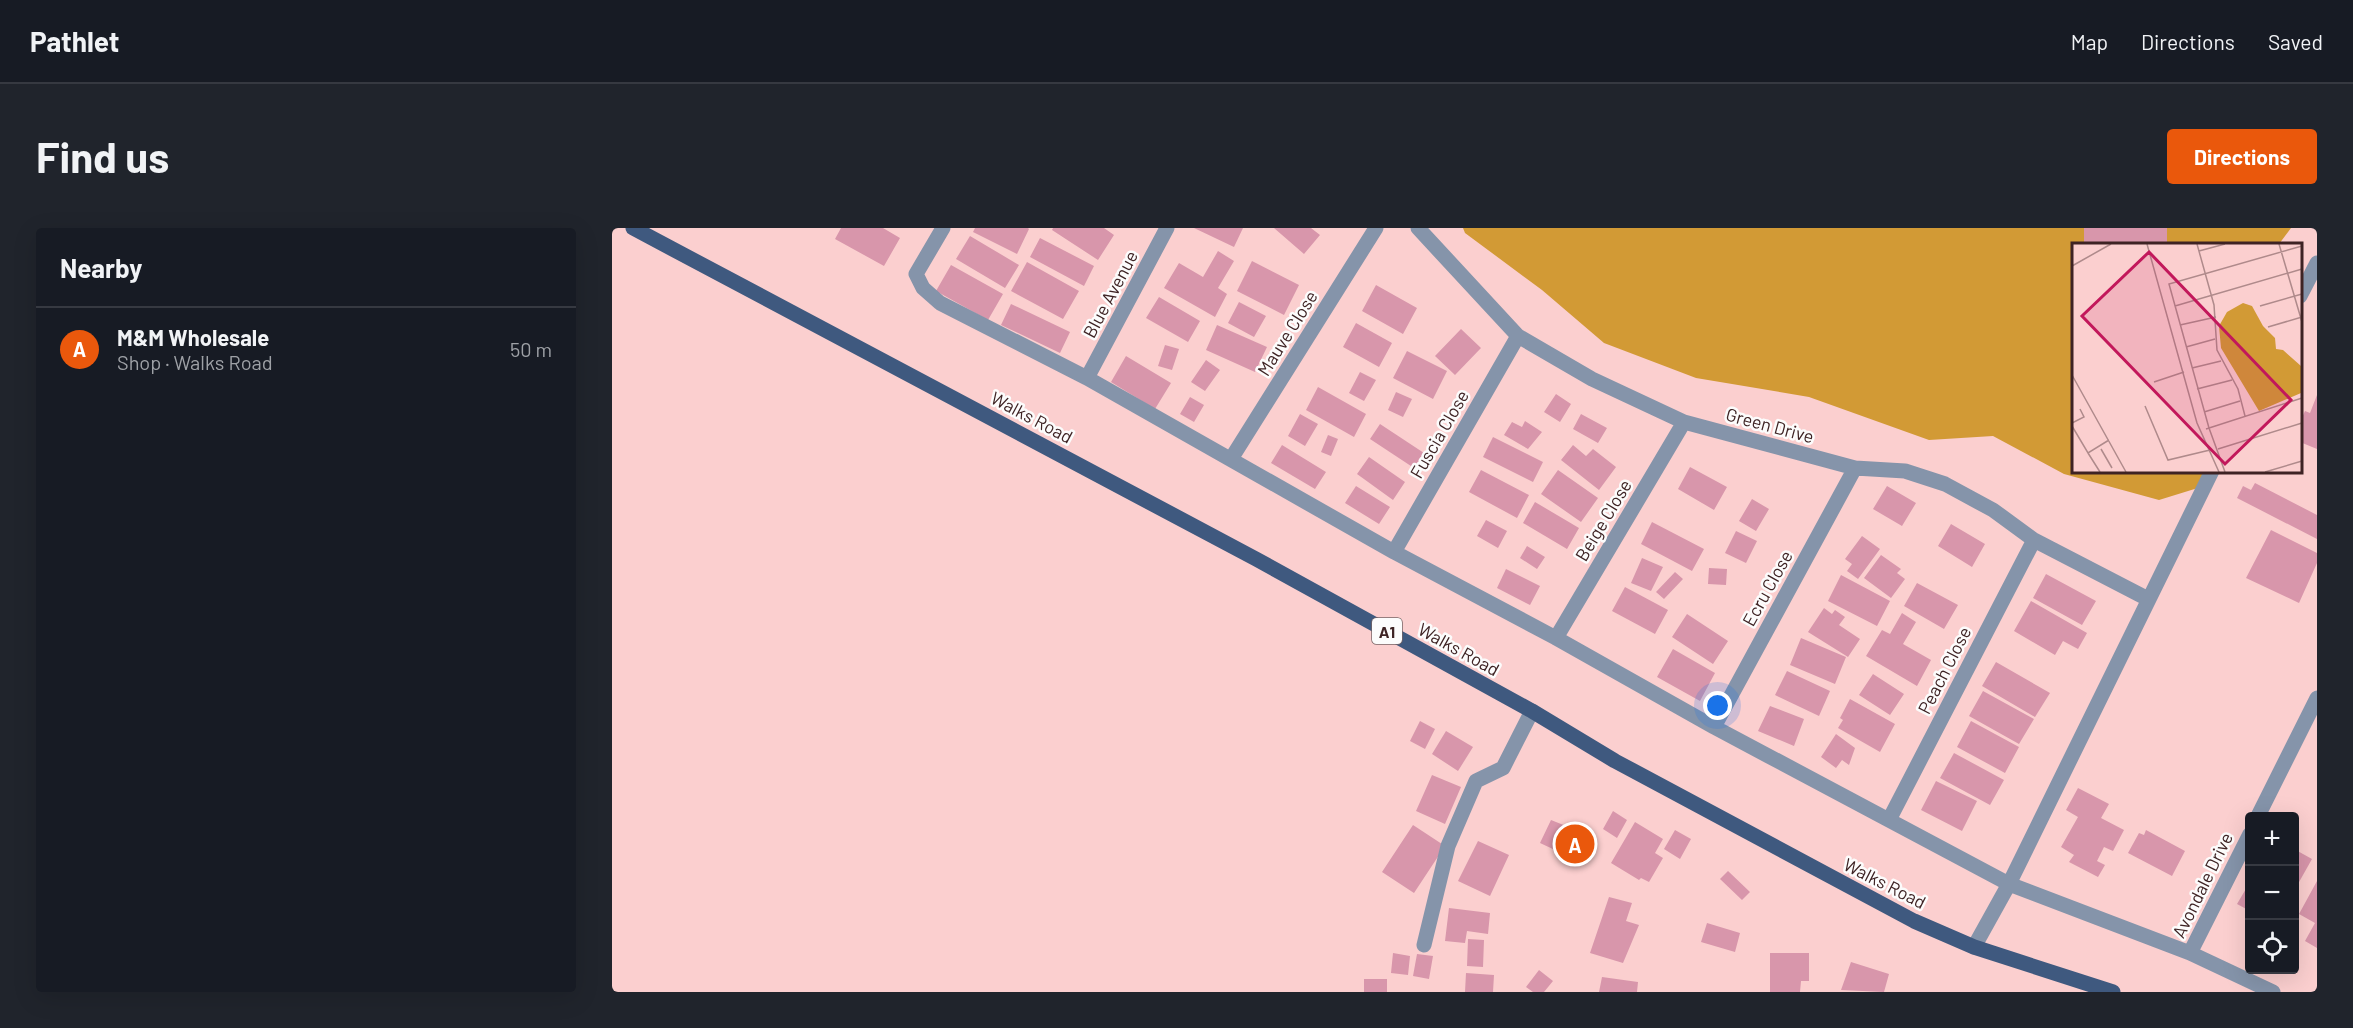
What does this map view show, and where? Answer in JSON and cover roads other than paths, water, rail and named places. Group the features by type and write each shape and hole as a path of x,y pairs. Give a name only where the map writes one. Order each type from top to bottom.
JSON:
{"main road":[{"name":"Walks Road","path":"633,228 1245,554 1532,711 1615,761 1914,921 1974,947 2113,992"},
{"name":"Walks Road","path":"652,228 671,247"}],"street":[{"path":"943,228 916,274 923,288 939,303 1087,378 1394,552 1556,638 1714,728 1890,818 2009,884 2190,953 2273,992"},
{"name":"Blue Avenue","path":"1087,378 1167,228"},
{"name":"Mauve Close","path":"1231,459 1376,228"},
{"name":"Green Drive","path":"1418,228 1518,336 1592,379 1684,422 1855,468 1905,471 1945,484 1993,510 2034,540 2148,599"},
{"path":"2302,294 2317,263"},
{"name":"Fuscia Close","path":"1394,552 1518,336"},
{"name":"Beige Close","path":"1556,638 1684,422"},
{"name":"Ecru Close","path":"1714,728 1855,468"},
{"path":"1974,947 2009,884 2212,472"},
{"name":"Peach Close","path":"1890,818 2034,540"},
{"path":"2260,812 2317,698"},
{"path":"1424,945 1448,846 1476,782 1503,768 1532,711"},
{"name":"Avondale Drive","path":"2190,953 2245,844"}],"place":[{"name":"M&M Wholesale","path":"1575,844"}]}
